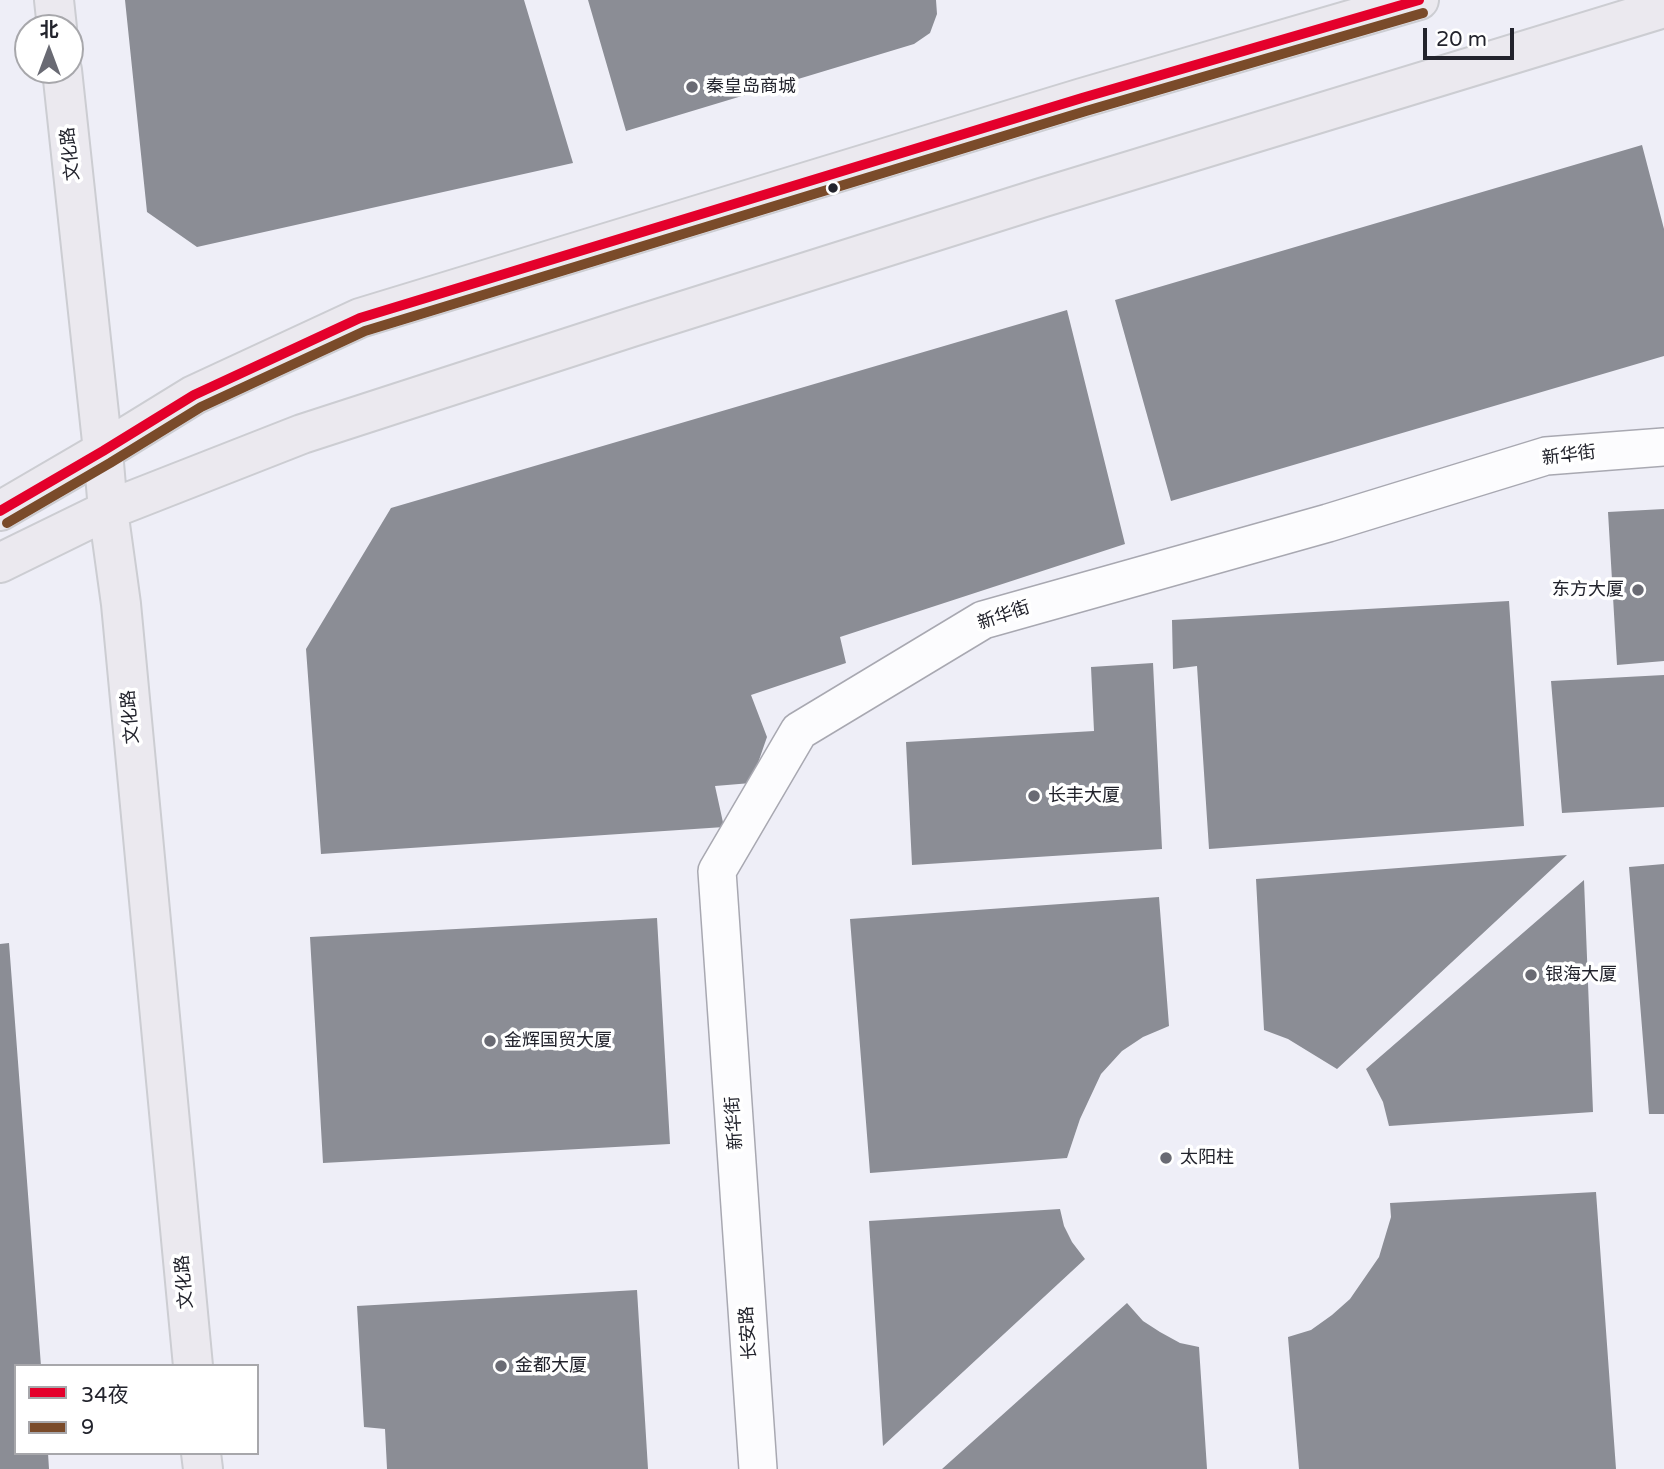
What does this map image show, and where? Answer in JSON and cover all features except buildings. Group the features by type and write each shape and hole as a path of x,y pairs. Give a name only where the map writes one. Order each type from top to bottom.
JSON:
{"main road":[{"path":"0,511 194,395 360,318 1082,99 1419,0"},
{"path":"0,563 108,510 302,435 1041,198 1664,8"},
{"name":"文化路","path":"64,84 108,510 122,618 193,1364"}],"street":[{"name":"新华街","path":"740,1198 717,871 799,731 983,620 1328,523 1546,456 1664,447"},
{"name":"长安路","path":"740,1198 758,1469"}],"transit line":[{"name":"34夜","path":"0,511 194,395 360,318 1082,98 1419,0"},
{"name":"9","path":"7,523 201,407 365,331 1086,111 1423,13"}],"place":[{"name":"秦皇岛商城","path":"692,87"},
{"name":"东方大厦","path":"1638,590"},
{"name":"长丰大厦","path":"1034,796"},
{"name":"银海大厦","path":"1531,975"},
{"name":"金辉国贸大厦","path":"490,1041"},
{"name":"太阳柱","path":"1166,1158"},
{"name":"金都大厦","path":"501,1366"}]}
